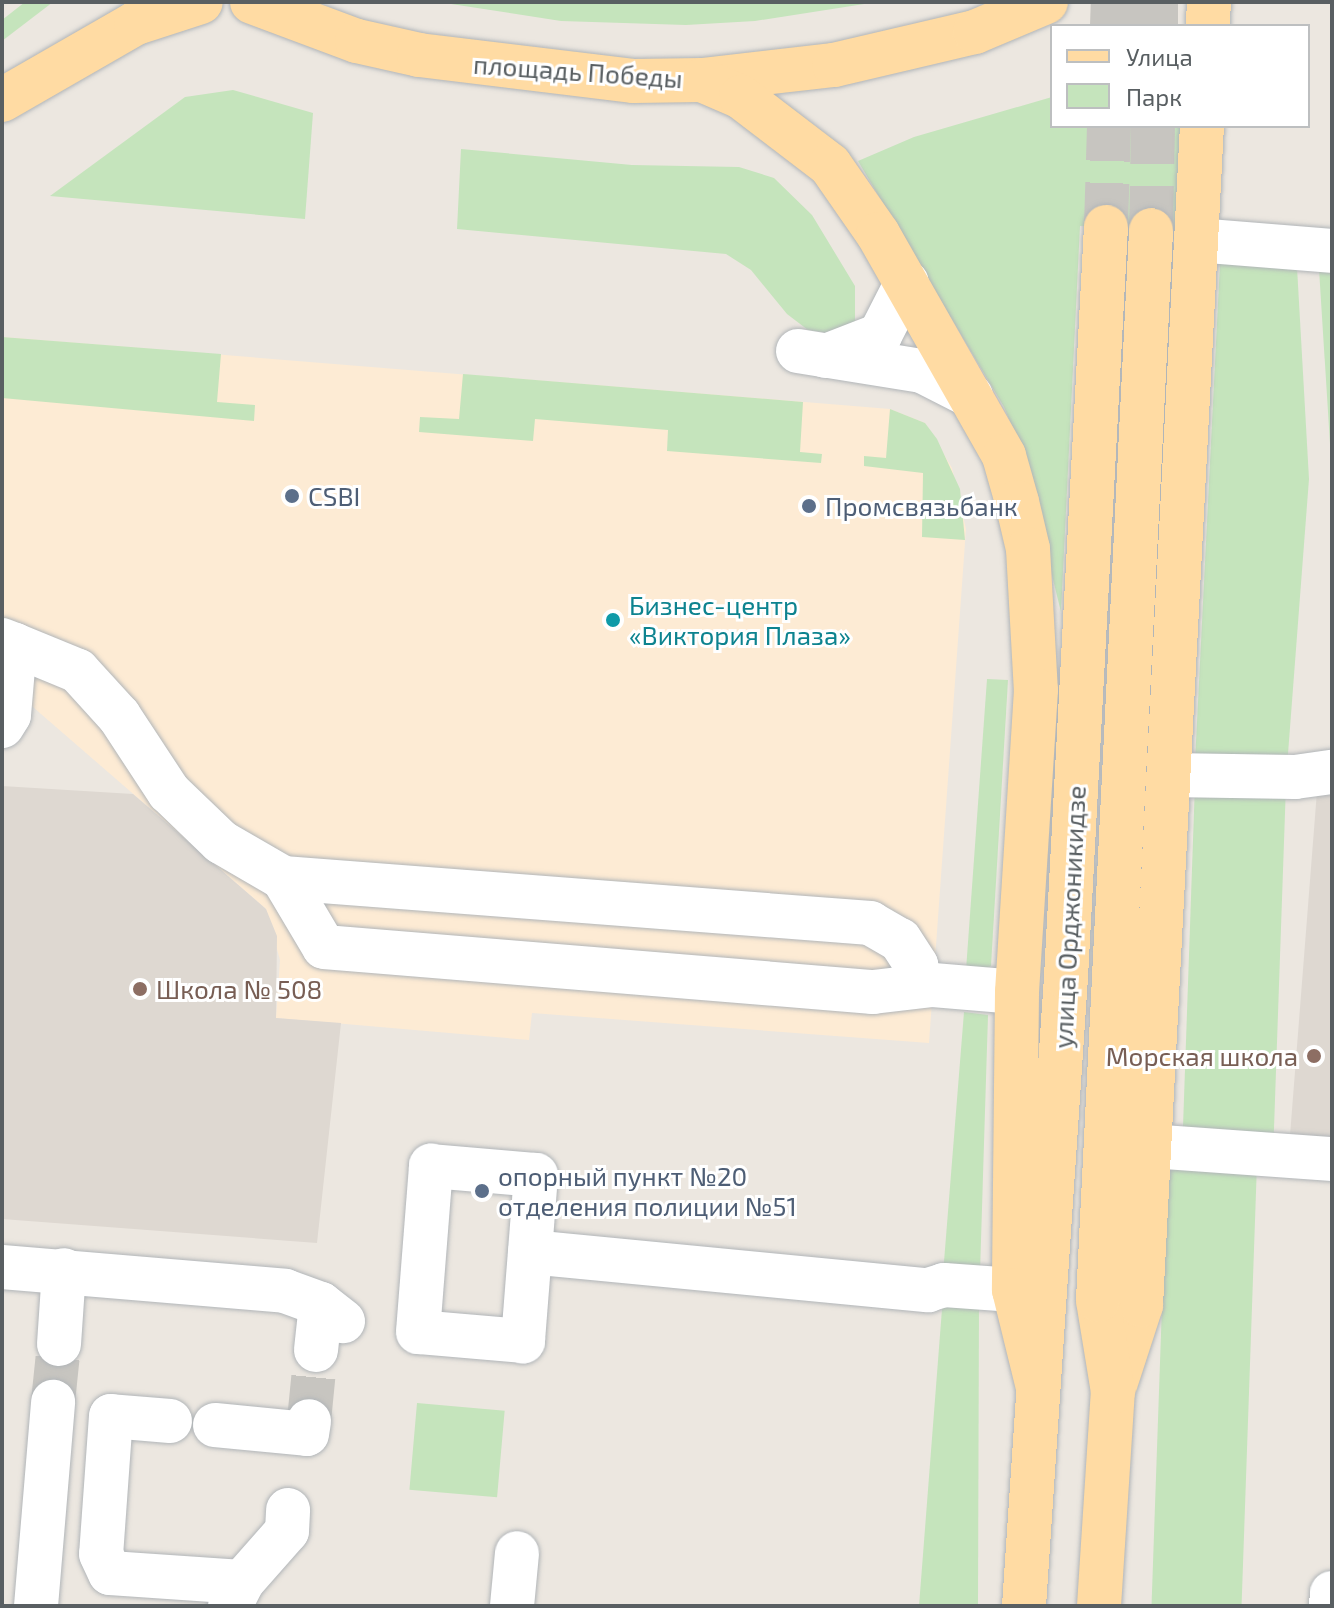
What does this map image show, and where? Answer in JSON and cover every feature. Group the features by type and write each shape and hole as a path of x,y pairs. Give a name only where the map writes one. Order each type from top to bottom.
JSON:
{"main road":[{"path":"2,100 136,23 201,2"},
{"name":"площадь Победы","path":"252,2 357,41 478,65 634,81 702,80 834,65 924,47 1046,2"},
{"path":"1208,24 1209,2"},
{"path":"702,80 751,104 830,165 907,282 1009,471 1028,549 1036,690 1017,992 1014,1290 1038,1388"},
{"path":"1113,1392 1141,1305 1202,128"},
{"name":"улица Орджоникидзе","path":"1024,1606 1066,977 1106,227"},
{"name":"улица Орджоникидзе","path":"1099,1606 1113,1392 1098,1300 1151,230"}],"lane":[{"path":"1196,240 1332,251"},
{"path":"907,282 880,335 812,354 922,371 971,396"},
{"path":"2,726 9,715 8,642 78,671 119,716 169,792 221,842 283,878 870,923 900,940 916,965 916,986"},
{"path":"1169,775 1295,777 1332,772"},
{"path":"283,878 324,947 873,992 916,986 1017,992"},
{"path":"1149,1146 1332,1159"},
{"path":"431,1166 536,1175 530,1252 523,1341 418,1332 414,1202 431,1166"},
{"path":"530,1252 928,1290 944,1285 1014,1290"},
{"path":"2,1267 285,1291 327,1325"},
{"path":"59,1344 64,1270"},
{"path":"36,1606 53,1402"},
{"path":"170,1421 111,1416 101,1554 110,1573 236,1594 287,1531 288,1510"},
{"path":"215,1425 307,1434 309,1421"},
{"path":"512,1606 517,1553"},
{"path":"1331,1606 1332,1593"}],"shaded area":[{"path":"2,337 890,409 925,423 952,468 966,529 929,1043 532,1013 529,1040 276,1018 280,960 266,909 26,701 2,629"},
{"name":"Школа № 508","path":"2,786 133,794 266,909 277,936 276,1018 341,1023 317,1243 2,1219"},
{"name":"Морская школа","path":"1317,791 1332,792 1332,1151 1289,1148"}],"green space":[{"path":"25,2 53,2 2,41 2,20"},
{"path":"438,2 877,2 755,21 686,25 561,21"},
{"path":"233,90 313,113 305,219 50,196 185,97"},
{"path":"1050,98 1050,128 1182,128 1176,231 1080,226 1061,612 1020,445 1004,407 858,161 914,137"},
{"path":"461,149 632,165 739,167 774,178 812,215 855,286 855,337 808,330 787,314 751,270 726,254 457,229"},
{"path":"1220,263 1297,267 1309,479 1287,767 1195,762"},
{"path":"1319,269 1332,269 1332,456 1330,444"},
{"path":"2,337 221,354 217,402 255,405 254,421 2,398"},
{"path":"463,374 803,402 800,452 822,454 821,463 667,451 668,430 535,419 533,441 419,432 420,417 459,419"},
{"path":"890,409 925,423 937,439 960,489 965,540 922,537 923,473 864,466 864,456 886,458"},
{"path":"987,679 1008,680 991,966 981,971 966,970"},
{"path":"1195,783 1286,786 1274,1140 1183,1137"},
{"path":"964,1012 988,1015 980,1273 943,1274"},
{"path":"1167,1162 1257,1165 1242,1606 1151,1606"},
{"path":"943,1296 979,1302 978,1606 919,1606"},
{"path":"417,1403 505,1411 497,1497 409,1490"}],"tunnel":[{"path":"1112,24 1113,2"},
{"path":"1156,2 1156,24"},
{"path":"1106,227 1109,128"},
{"path":"1151,230 1153,128"},
{"path":"53,1402 59,1344"},
{"path":"309,1421 316,1350"}],"place":[{"name":"CSBI","path":"292,496"},
{"name":"Промсвязьбанк","path":"809,506"},
{"name":"Бизнес-центр «Виктория Плаза»","path":"613,620"},
{"name":"Школа № 508","path":"140,989"},
{"name":"Морская школа","path":"1314,1056"},
{"name":"опорный пункт №20 отделения полиции №51","path":"482,1191"}]}
